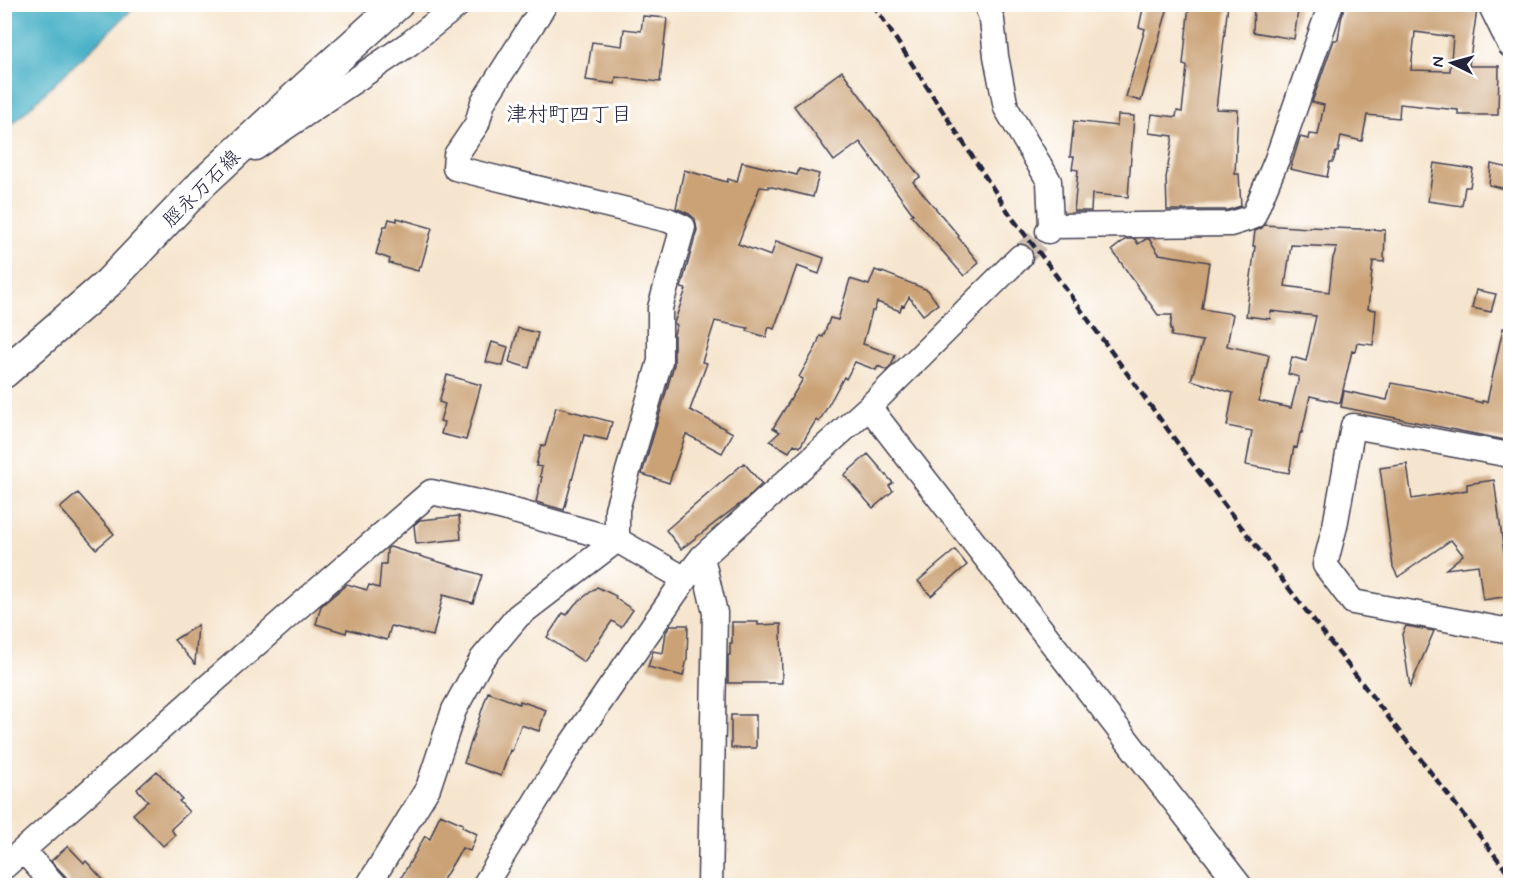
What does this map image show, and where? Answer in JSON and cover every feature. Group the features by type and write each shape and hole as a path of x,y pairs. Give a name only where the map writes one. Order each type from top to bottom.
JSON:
{"main road":[{"name":"脛永万石線","path":"4,372 108,283 204,183 398,4"}],"street":[{"path":"204,183 410,43 459,4"},
{"path":"545,4 483,102 477,124 456,155 455,168 668,219 682,227 660,308 660,361 616,509 617,540"},
{"path":"986,4 992,20 1006,108 1049,181 1050,228 1230,224 1252,217 1277,159 1331,4"},
{"path":"1490,4 1510,45"},
{"path":"484,885 567,750 702,557 868,407 1020,257"},
{"path":"868,407 1240,885"},
{"path":"1510,455 1353,426 1335,526 1325,565 1353,602 1510,631"},
{"path":"4,867 431,492 500,507 617,540 685,579"},
{"path":"368,885 428,788 454,710 482,659 518,616 617,540"},
{"path":"702,557 715,613 710,885"},
{"path":"24,851 55,885"}],"path":[{"path":"1494,885 1502,879"}],"water":[{"path":"5,4 137,4 137,5 5,131"}],"building":[{"path":"1144,4 1169,4 1141,101 1126,97 1145,29 1139,27"},
{"path":"1189,4 1228,4 1216,109 1238,110 1235,174 1239,174 1241,206 1228,210 1167,210 1166,178 1173,136 1149,133 1152,114 1176,117 1177,111 1182,112 1187,66 1183,65"},
{"path":"1254,4 1299,4 1294,39 1253,32"},
{"path":"1345,4 1379,7 1379,4 1425,4 1477,9 1469,66 1499,66 1498,115 1458,115 1458,110 1400,104 1399,118 1367,115 1362,141 1341,136 1338,152 1333,162 1330,162 1327,177 1290,169 1300,137 1308,139 1309,134 1318,135 1324,105 1312,102 1334,40 1338,40","holes":["1415,32 1453,37 1450,71 1411,70"]},
{"path":"643,16 667,18 660,82 616,77 615,84 586,80 592,42 622,46 624,29 641,31"},
{"path":"842,71 920,177 913,182 979,263 964,276 911,215 913,214 860,142 834,161 794,106"},
{"path":"1118,115 1134,116 1128,197 1092,194 1091,211 1074,211 1078,170 1072,169 1074,157 1070,157 1074,121 1117,126"},
{"path":"742,162 797,175 799,169 819,174 813,197 768,186 768,188 760,187 738,244 771,256 776,241 824,258 819,274 797,266 774,329 769,327 766,337 747,331 748,328 715,321 702,362 707,363 690,410 733,433 722,453 686,434 669,483 642,474 674,365 674,334 677,325 674,323 686,289 681,288 697,230 695,219 676,208 684,170 727,182 728,179 737,182"},
{"path":"1434,163 1473,169 1470,187 1465,187 1462,206 1428,201"},
{"path":"1491,164 1510,168 1510,190 1489,185"},
{"path":"397,218 432,228 418,271 389,263 390,259 376,254 384,226 387,226 389,219 397,221"},
{"path":"1264,225 1385,230 1384,262 1373,261 1368,309 1376,310 1373,345 1357,343 1355,352 1352,351 1340,403 1310,396 1302,433 1300,433 1297,448 1294,447 1289,473 1246,465 1252,431 1227,426 1233,393 1191,380 1203,341 1171,336 1172,315 1158,315 1112,250 1126,239 1135,239 1138,244 1149,239 1159,254 1209,262 1202,309 1233,314 1227,346 1269,355 1259,401 1291,408 1299,377 1288,374 1292,357 1306,361 1316,316 1271,311 1270,319 1246,316 1255,231","holes":["1291,245 1337,247 1333,258 1329,292 1285,286"]},
{"path":"875,270 928,290 938,304 923,315 909,297 900,311 877,302 872,311 863,344 895,355 892,364 887,370 878,366 876,370 855,362 819,422 816,420 800,447 794,444 789,452 770,441 780,432 773,428 803,379 799,377 820,336 823,337 830,318 838,320 850,279 869,285"},
{"path":"1476,290 1496,294 1491,312 1472,308"},
{"path":"518,328 538,333 529,368 509,362"},
{"path":"1503,328 1510,329 1510,441 1341,407 1344,391 1387,400 1391,383 1446,393 1482,403 1482,401 1487,402"},
{"path":"492,342 508,347 503,366 486,362"},
{"path":"447,375 481,385 466,440 441,434 444,422 440,421 445,404 439,402"},
{"path":"556,407 612,422 607,440 584,435 564,510 536,502 542,467 536,466 541,445 545,446"},
{"path":"868,454 893,483 889,486 893,491 873,508 844,475"},
{"path":"744,463 762,484 745,500 681,549 666,530"},
{"path":"1407,464 1412,499 1467,490 1467,484 1494,480 1510,596 1483,600 1478,565 1446,569 1463,555 1451,540 1398,577 1393,567 1380,468"},
{"path":"78,493 114,534 96,549 60,508"},
{"path":"459,516 461,539 416,544 414,525 420,520"},
{"path":"390,547 482,575 473,603 443,595 433,636 391,626 387,640 347,629 346,633 316,624 321,606 347,584 367,590 369,585 379,588 381,564 386,564 387,549"},
{"path":"955,550 967,565 931,596 918,581"},
{"path":"597,587 616,596 615,598 633,610 621,627 612,621 584,662 547,637 563,613 567,615 575,604"},
{"path":"732,622 758,622 758,625 781,624 782,683 728,683 728,655 730,655 730,643 732,643"},
{"path":"198,625 195,664 174,640"},
{"path":"671,625 688,625 687,659 683,676 648,667 653,651 663,653 666,632"},
{"path":"1406,626 1434,631 1410,687 1402,634"},
{"path":"488,692 519,704 520,701 546,710 539,731 521,725 501,776 464,763"},
{"path":"731,715 756,715 756,748 731,748"},
{"path":"157,771 182,799 179,801 189,812 171,829 175,835 163,846 133,814 148,801 137,789"},
{"path":"440,814 463,824 462,827 477,834 470,851 462,848 440,885 397,885 425,836 430,839"},
{"path":"68,846 84,863 86,861 108,885 69,885 66,877 51,861"}],"tunnel":[{"path":"1020,257 1048,231"}],"railway":[{"path":"873,4 1013,219 1192,463 1510,875"}],"district":[{"name":"津村町四丁目","path":"569,114"}]}
